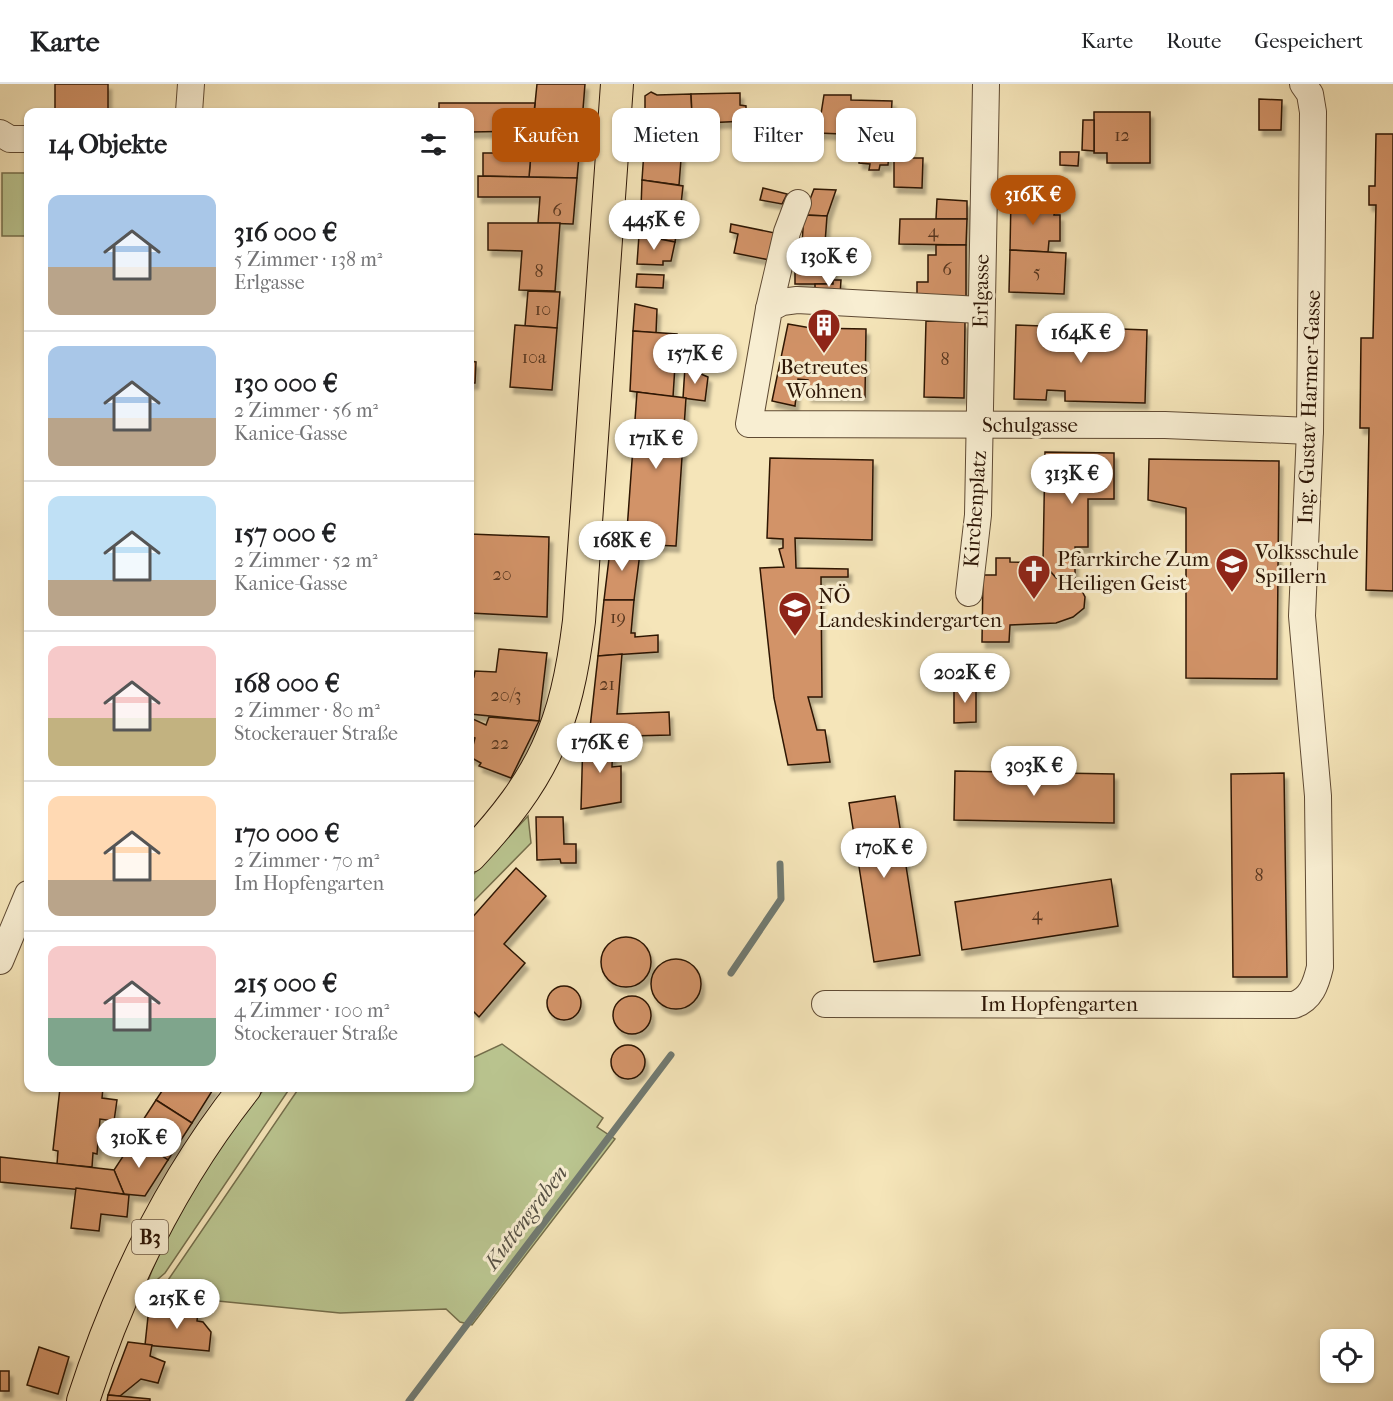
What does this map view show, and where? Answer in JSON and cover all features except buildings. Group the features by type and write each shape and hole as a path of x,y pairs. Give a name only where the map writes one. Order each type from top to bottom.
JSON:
{"main road":[{"path":"474,851 530,782 556,733 569,687 579,621 617,84"},
{"name":"B3","path":"83,1401 116,1308 149,1240 202,1148 242,1092"}],"street":[{"path":"189,108 191,84"},
{"name":"Erlgasse","path":"980,426 980,310 986,84"},
{"name":"Ing. Gustav Harmer-Gasse","path":"1294,1005 1310,995 1320,968 1318,796 1302,616 1310,430 1313,112 1304,85"},
{"path":"0,133 10,139 24,139"},
{"path":"769,309 787,232 798,203"},
{"path":"769,309 797,300 980,310"},
{"name":"Schulgasse","path":"769,309 749,424 1149,425 1310,430"},
{"name":"Kirchenplatz","path":"969,593 978,514 980,426"},
{"path":"0,961 24,904"},
{"name":"Im Hopfengarten","path":"825,1004 1294,1005"}],"green space":[{"path":"2,173 24,173 24,236 2,236"},
{"path":"528,816 531,843 474,901 474,874"},
{"path":"502,1044 603,1118 597,1127 615,1139 472,1325 460,1322 446,1309 340,1313 146,1294 164,1286 296,1092 474,1092 474,1057"},
{"path":"262,1092 287,1092 165,1273 145,1290 166,1238 196,1184"}],"waterway":[{"name":"Kuttengraben","path":"731,973 781,899 780,864"},
{"name":"Kuttengraben","path":"409,1401 671,1055"}],"place":[{"name":"Betreutes Wohnen","path":"824,354"},
{"name":"Volksschule Spillern","path":"1232,593"},
{"name":"Pfarrkirche Zum Heiligen Geist","path":"1034,600"},
{"name":"NÖ Landeskindergarten","path":"795,637"}]}
